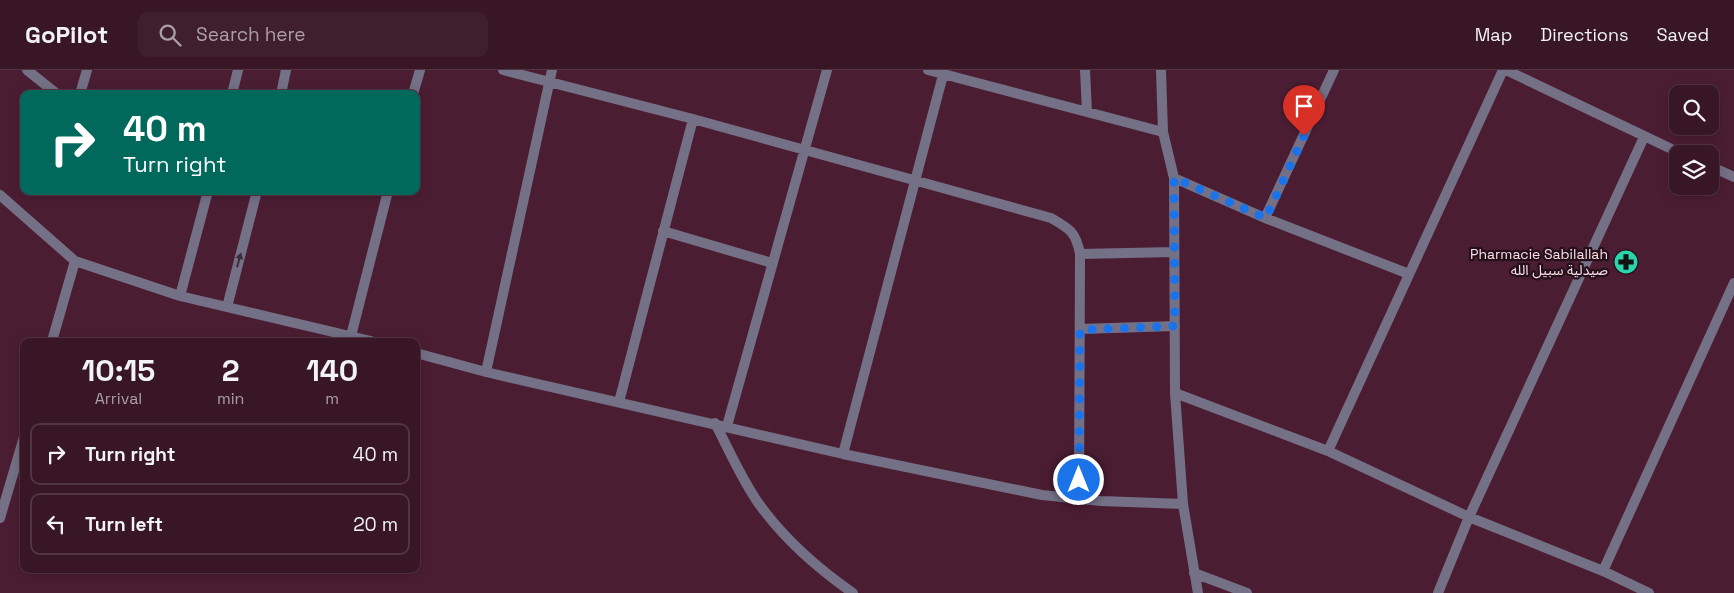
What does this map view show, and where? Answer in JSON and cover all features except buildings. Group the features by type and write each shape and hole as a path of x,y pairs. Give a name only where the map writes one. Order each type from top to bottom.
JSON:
{"street":[{"path":"27,70 52,90"},
{"path":"81,90 86,70"},
{"path":"233,90 238,70"},
{"path":"282,90 286,70"},
{"path":"415,90 420,70"},
{"path":"503,70 551,75 693,119 1051,218 1077,237 1080,254 1079,499"},
{"path":"727,426 803,148 827,70"},
{"path":"928,70 1164,132"},
{"path":"1084,70 1087,112"},
{"path":"1161,70 1164,132 1174,178 1175,393 1183,504 1198,593"},
{"path":"1266,218 1334,70"},
{"path":"1328,452 1504,70 1669,148"},
{"path":"486,372 551,75"},
{"path":"843,454 943,75"},
{"path":"618,402 693,119"},
{"path":"1438,593 1469,518 1644,137"},
{"path":"1719,170 1734,177"},
{"path":"1174,178 1266,218 1409,274"},
{"path":"0,195 75,261 180,296 359,338"},
{"path":"180,296 207,195"},
{"path":"227,307 256,195"},
{"path":"351,336 387,195"},
{"path":"663,231 772,263"},
{"path":"1080,254 1174,252"},
{"path":"53,338 75,261"},
{"path":"1603,571 1734,283"},
{"path":"1080,330 1175,326"},
{"path":"420,354 486,372 715,423 843,454 1042,495 1079,499 1183,504"},
{"path":"1175,393 1328,452 1469,518 1603,571 1649,593"},
{"path":"715,423 758,502 785,537 822,572 854,593"},
{"path":"0,518 20,450"},
{"path":"1194,573 1247,593"}],"place":[{"name":"Pharmacie Sabilallah صيدلية سبيل الله","path":"1626,262"}],"route":[{"path":"1079,480 1080,330 1175,326 1174,178 1266,218 1304,136"}]}
